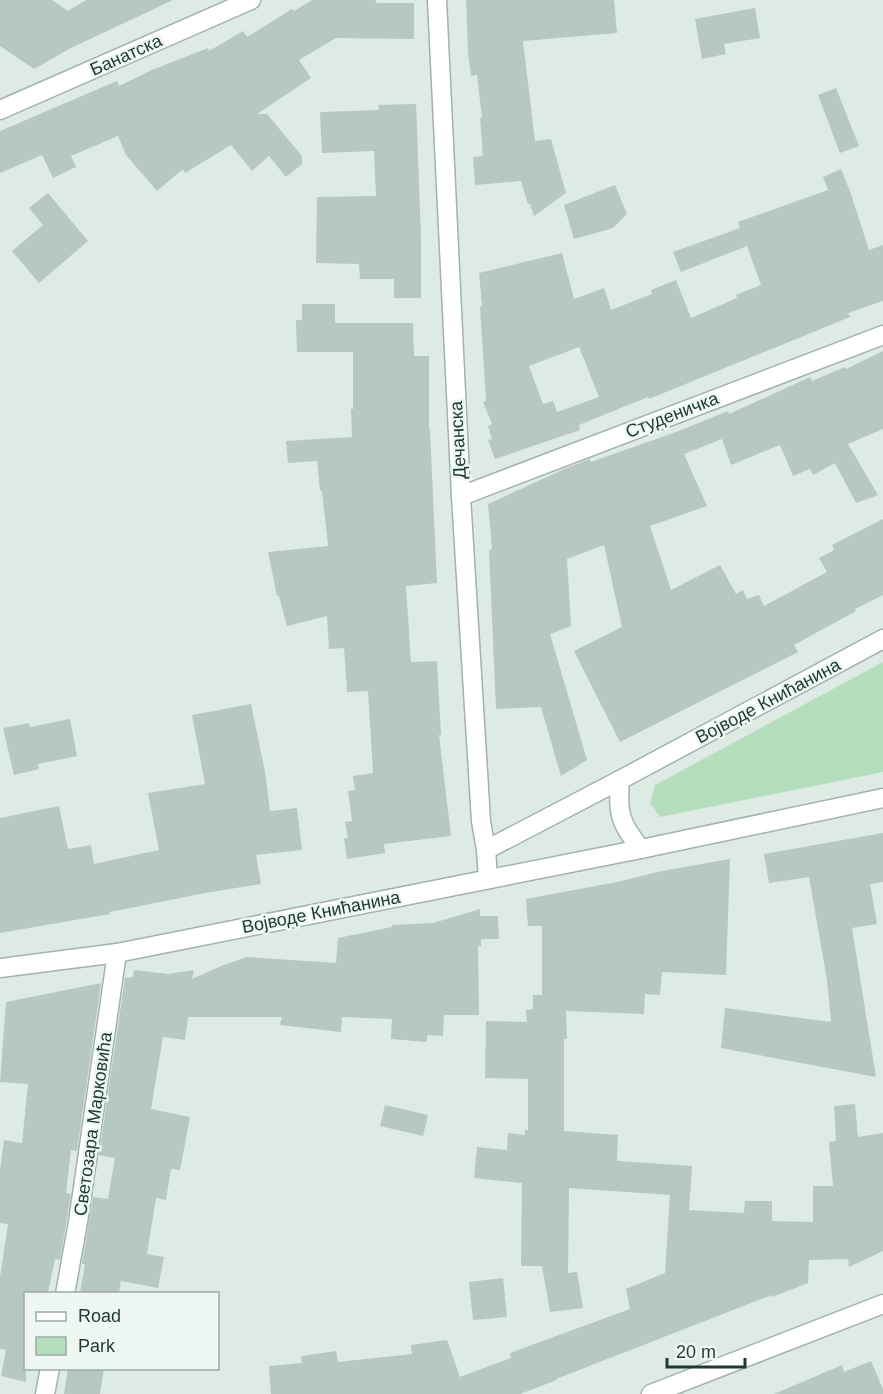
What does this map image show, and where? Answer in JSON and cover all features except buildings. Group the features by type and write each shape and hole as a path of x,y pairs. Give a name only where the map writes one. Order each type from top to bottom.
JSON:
{"street":[{"name":"Банатска","path":"0,110 251,0"},
{"name":"Дечанска","path":"437,0 461,496 481,821 488,879"},
{"name":"Студеничка","path":"461,496 883,335"},
{"name":"Војводе Книћанина","path":"486,850 883,639"},
{"path":"620,780 621,818 628,834 641,849"},
{"name":"Војводе Книћанина","path":"0,968 117,953 641,849 883,798"},
{"name":"Светозара Марковића","path":"65,1292 78,1222 117,953"},
{"path":"651,1394 883,1304"},
{"path":"45,1394 50,1370"}],"green space":[{"path":"883,662 883,772 660,817 650,803 655,785"}]}
